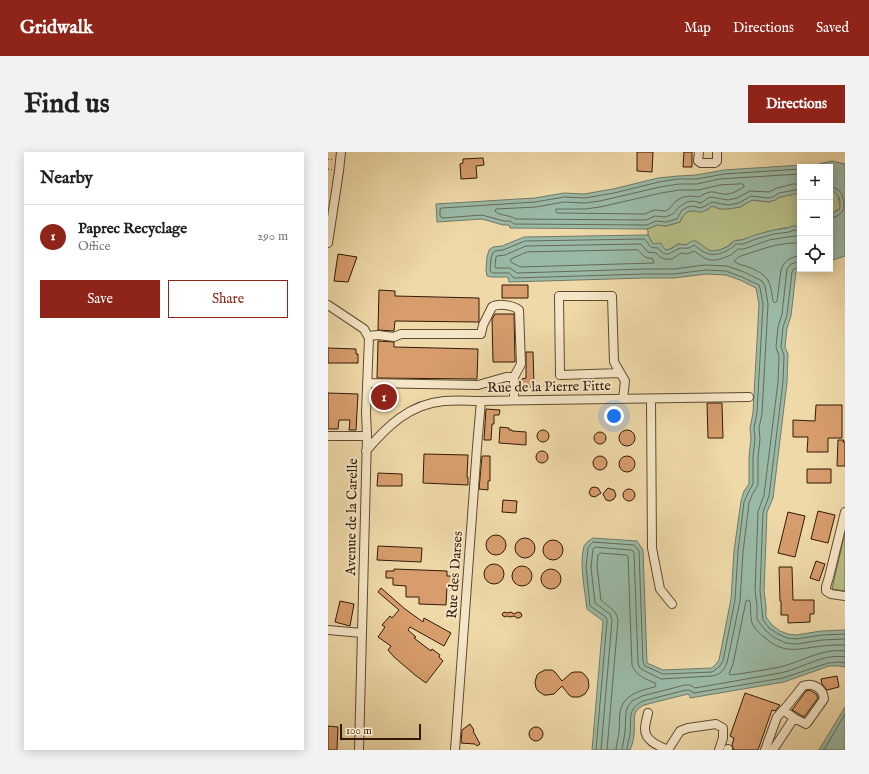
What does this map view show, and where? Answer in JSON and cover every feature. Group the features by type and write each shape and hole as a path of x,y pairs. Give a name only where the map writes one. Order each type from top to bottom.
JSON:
{"street":[{"path":"328,243 341,152"},
{"path":"699,152 698,161 701,163 715,163 717,160 717,152"},
{"path":"620,373 560,375 559,296 612,296 614,362 624,378 625,383 623,398"},
{"path":"328,305 364,329 368,336 378,335 394,337 401,334 480,334 483,325 494,305 516,307 519,310 521,364 514,377 514,400"},
{"name":"Avenue de la Carelle","path":"359,750 368,336"},
{"path":"367,383 478,385 506,377 514,377"},
{"name":"Rue de la Pierre Fitte","path":"366,451 380,435 398,418 407,412 432,403 445,401 749,397"},
{"path":"651,399 652,548 660,589 672,604"},
{"name":"Rue des Darses","path":"455,750 481,401"},
{"path":"328,436 367,436"},
{"path":"845,512 826,587 823,589 831,594 845,596"},
{"path":"328,630 362,633"},
{"path":"765,750 777,717 802,686 812,684 822,692 824,696 824,699 806,724 783,710"},
{"path":"648,713 645,728 646,734 649,740 656,744 668,750 680,731 688,728 716,724 723,728 723,738 719,750"},
{"path":"773,750 794,718"}],"path":[{"path":"328,159 334,160"},
{"path":"328,169 334,170"}],"green space":[{"path":"833,191 838,195 840,206 839,210 835,211 834,213"},
{"path":"797,193 797,228 784,228 766,232 738,240 720,250 711,251 707,250 696,241 686,245 678,244 668,250 664,249 653,244 648,235 647,229 657,225 666,226 680,222 683,216 690,211 707,210 712,206 720,209 740,207 752,200 769,202 780,197"},
{"path":"845,532 845,591 832,589"}],"water":[{"path":"832,161 845,164 845,256 833,260 833,213 839,210 840,204 838,195 833,191 833,164 819,164"},
{"path":"797,165 797,194 780,197 769,202 752,200 740,207 728,209 720,209 712,206 699,212 687,212 680,222 666,226 657,225 647,229 510,228 509,225 503,225 482,219 437,222 436,204 535,198 564,193 584,194 613,189 658,178 696,175 724,170"},
{"path":"797,226 797,272 791,316 787,328 785,347 788,354 787,382 773,498 767,512 764,591 766,617 772,625 780,631 788,634 796,635 821,631 845,630 845,667 829,666 784,682 690,698 688,694 644,705 637,711 634,717 634,738 630,750 592,750 603,621 587,609 582,560 584,546 589,540 593,538 637,541 643,550 647,663 663,670 712,668 719,660 731,599 734,551 741,501 744,491 749,484 750,428 753,413 759,304 756,288 726,275 706,274 674,278 509,282 508,277 487,276 487,257 489,250 493,247 502,246 524,237 648,235 653,244 661,243 666,250 678,244 686,245 692,241 696,241 711,251 720,250 727,247 734,241 774,230"},
{"path":"845,707 845,750 819,750"}],"building":[{"path":"637,152 653,152 652,172 637,171"},
{"path":"684,152 692,152 692,167 683,167"},
{"path":"483,158 484,165 476,166 477,178 461,179 460,164 463,163 463,159"},
{"path":"338,254 357,257 348,282 334,281"},
{"path":"502,285 528,285 528,298 502,298"},
{"path":"379,290 395,291 395,296 479,298 479,322 395,321 394,331 378,330"},
{"path":"495,314 514,314 515,362 493,362 492,319"},
{"path":"378,341 394,342 394,347 478,349 477,379 377,378"},
{"path":"328,348 356,349 356,354 358,354 358,363 328,363"},
{"path":"526,352 533,352 534,384 532,384 532,387 521,387 520,381 526,378"},
{"path":"378,389 390,389 389,405 377,405"},
{"path":"328,393 358,394 356,430 349,430 350,420 339,420 338,429 328,429"},
{"path":"707,403 722,403 723,438 708,438"},
{"path":"816,405 842,405 842,438 828,438 828,452 807,452 808,437 793,437 793,420 815,421"},
{"path":"486,409 500,410 499,415 494,415 491,440 484,440"},
{"path":"500,427 509,428 509,430 512,431 526,432 526,445 499,443"},
{"path":"541,430 545,430 549,436 545,442 541,442 537,438 537,434"},
{"path":"627,430 633,432 635,438 633,444 627,446 621,444 619,438 621,432"},
{"path":"598,432 602,432 606,438 602,444 598,444 594,440 594,436"},
{"path":"838,440 844,440 843,442 845,442 845,466 837,466"},
{"path":"540,451 544,451 548,457 544,463 540,463 536,459 536,455"},
{"path":"424,454 468,455 468,485 423,483"},
{"path":"482,456 490,456 490,481 488,481 488,490 479,489"},
{"path":"597,456 603,456 607,460 607,466 603,470 597,470 593,466 593,460"},
{"path":"627,456 633,458 635,464 633,470 627,472 621,470 619,464 621,458"},
{"path":"807,469 831,469 831,483 807,483"},
{"path":"378,473 402,474 402,486 377,486"},
{"path":"591,488 598,488 601,493 595,497 591,496 589,493"},
{"path":"608,488 614,490 616,495 614,499 610,501 606,500 603,494"},
{"path":"627,489 631,489 635,495 631,501 627,501 623,497 623,493"},
{"path":"503,500 517,501 516,513 502,512"},
{"path":"818,511 835,515 828,543 811,539"},
{"path":"788,512 805,516 795,557 778,553"},
{"path":"496,535 503,538 506,545 503,552 496,555 489,552 486,545 489,538"},
{"path":"525,538 532,541 535,548 532,555 525,558 518,555 515,548 518,541"},
{"path":"553,540 560,543 563,550 560,557 553,560 546,557 543,550 546,543"},
{"path":"378,546 422,548 421,562 377,560"},
{"path":"816,561 825,564 819,581 810,578"},
{"path":"494,564 501,567 504,574 501,581 494,584 487,581 484,574 487,567"},
{"path":"522,566 529,569 532,576 529,583 522,586 515,583 512,576 515,569"},
{"path":"779,567 792,567 793,600 814,600 814,614 810,614 810,622 788,623 788,615 781,615"},
{"path":"394,569 447,571 447,576 453,576 453,587 447,587 446,605 419,604 419,597 406,597 406,586 393,585 393,578 386,578 386,571 394,571"},
{"path":"551,569 558,572 561,579 558,586 551,589 544,586 541,579 544,572"},
{"path":"381,588 405,609 423,622 424,618 451,633 444,646 410,627 408,630 416,637 414,638 431,651 432,649 440,655 439,657 443,661 426,683 394,657 388,650 391,646 378,637 385,627 382,625 390,616 392,618 399,610 378,592"},
{"path":"340,601 354,604 350,626 335,622"},
{"path":"504,612 511,612 514,614 518,612 521,613 522,616 519,618 514,616 505,617 502,614"},
{"path":"545,670 552,670 562,681 571,673 581,672 588,679 588,689 585,694 579,697 572,697 562,686 554,694 544,695 538,691 535,682 537,675"},
{"path":"837,676 839,687 827,690 822,684 821,679"},
{"path":"810,690 816,694 818,698 804,717 792,710 806,691"},
{"path":"745,693 780,705 775,711 772,710 758,750 734,750 732,745 734,738 730,736"},
{"path":"470,724 480,744 477,746 475,744 461,743 462,730"},
{"path":"328,726 338,727 337,750 328,750"},
{"path":"533,727 539,727 543,731 543,737 539,741 533,741 529,737 529,731"}],"place":[{"name":"Paprec Recyclage","path":"384,397"}]}
